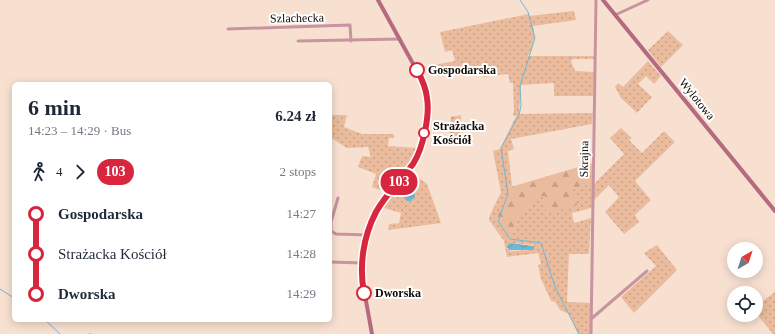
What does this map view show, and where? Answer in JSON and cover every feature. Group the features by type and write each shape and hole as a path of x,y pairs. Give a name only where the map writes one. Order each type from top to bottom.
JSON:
{"street":[{"path":"372,334 362,282 362,263 368,235 379,208 417,156 428,112 428,100 425,86 378,0"},
{"name":"Skrajna","path":"591,334 596,0"},
{"name":"Wylotowa","path":"603,0 775,211"},
{"path":"615,15 648,0"},
{"name":"Szlachecka","path":"228,29 350,25 351,41"},
{"path":"298,41 400,39"},
{"path":"332,219 338,198"},
{"path":"332,232 339,234 368,235"},
{"path":"332,262 362,263"},
{"path":"591,319 647,271"}],"green space":[{"path":"574,11 576,20 533,26 534,41 528,56 594,56 594,59 573,59 571,61 575,71 594,72 593,96 554,96 554,83 521,85 519,114 593,113 592,124 511,139 514,149 508,151 512,186 507,188 508,196 497,219 513,238 513,232 518,215 529,207 536,197 545,196 547,213 573,188 595,183 624,154 610,138 621,128 632,138 629,140 642,153 664,131 675,142 635,181 651,200 635,215 639,222 624,234 605,212 619,197 609,185 594,200 591,208 572,213 574,223 591,218 589,254 569,254 567,302 591,303 591,334 578,334 569,314 560,310 555,302 551,301 541,279 538,265 541,264 538,253 507,257 504,241 489,220 501,192 493,151 500,149 516,116 513,115 513,83 510,83 508,74 483,77 482,66 430,75 428,66 455,61 452,50 445,52 440,32 529,14 529,16","holes":["509,243 534,245 533,250 511,251 507,249"]},
{"path":"668,31 683,45 661,67 648,50"},
{"path":"648,61 661,76 654,84 646,76 638,84 652,97 637,113 621,98 615,87 618,83 623,87"},
{"path":"332,115 347,115 344,127 362,134 394,134 394,138 389,138 388,146 418,148 414,158 387,193 372,187 376,174 358,167 362,156 371,157 368,147 347,148 332,138"},
{"path":"461,115 460,143 448,142 451,117"},
{"path":"592,163 592,184 573,188 577,205 547,214 545,196 536,197 529,207 518,215 513,232 513,238 511,240 501,228 498,223 498,217 506,197 507,188"},
{"path":"410,171 427,184 441,223 388,230 389,224 399,223 401,213 381,207","holes":["403,183 414,190 415,193 411,201 407,201 398,190"]},
{"path":"657,245 677,270 634,313 621,297 656,266 644,253"},
{"path":"775,292 775,334 773,334 763,322 763,301"}],"water":[{"path":"384,170 391,171 395,175 394,180 386,190 379,183"},
{"path":"403,183 414,190 415,196 411,201 407,201 398,190"},
{"path":"509,243 534,246 534,250 509,250 507,247"}],"waterway":[{"path":"520,0 528,12 535,38 520,86 521,106 519,115 501,148 508,194 498,221 510,239 541,243 555,287 579,334"},
{"path":"0,289 12,297"},
{"path":"47,322 60,334"}],"bus line":[{"name":"103","path":"364,293 362,257 373,219 380,205 414,163 422,144 428,112 428,100 425,86 417,70"}],"place":[{"name":"Gospodarska","path":"417,70"},
{"name":"Strażacka Kościół","path":"424,133"},
{"name":"Dworska","path":"364,293"}]}
